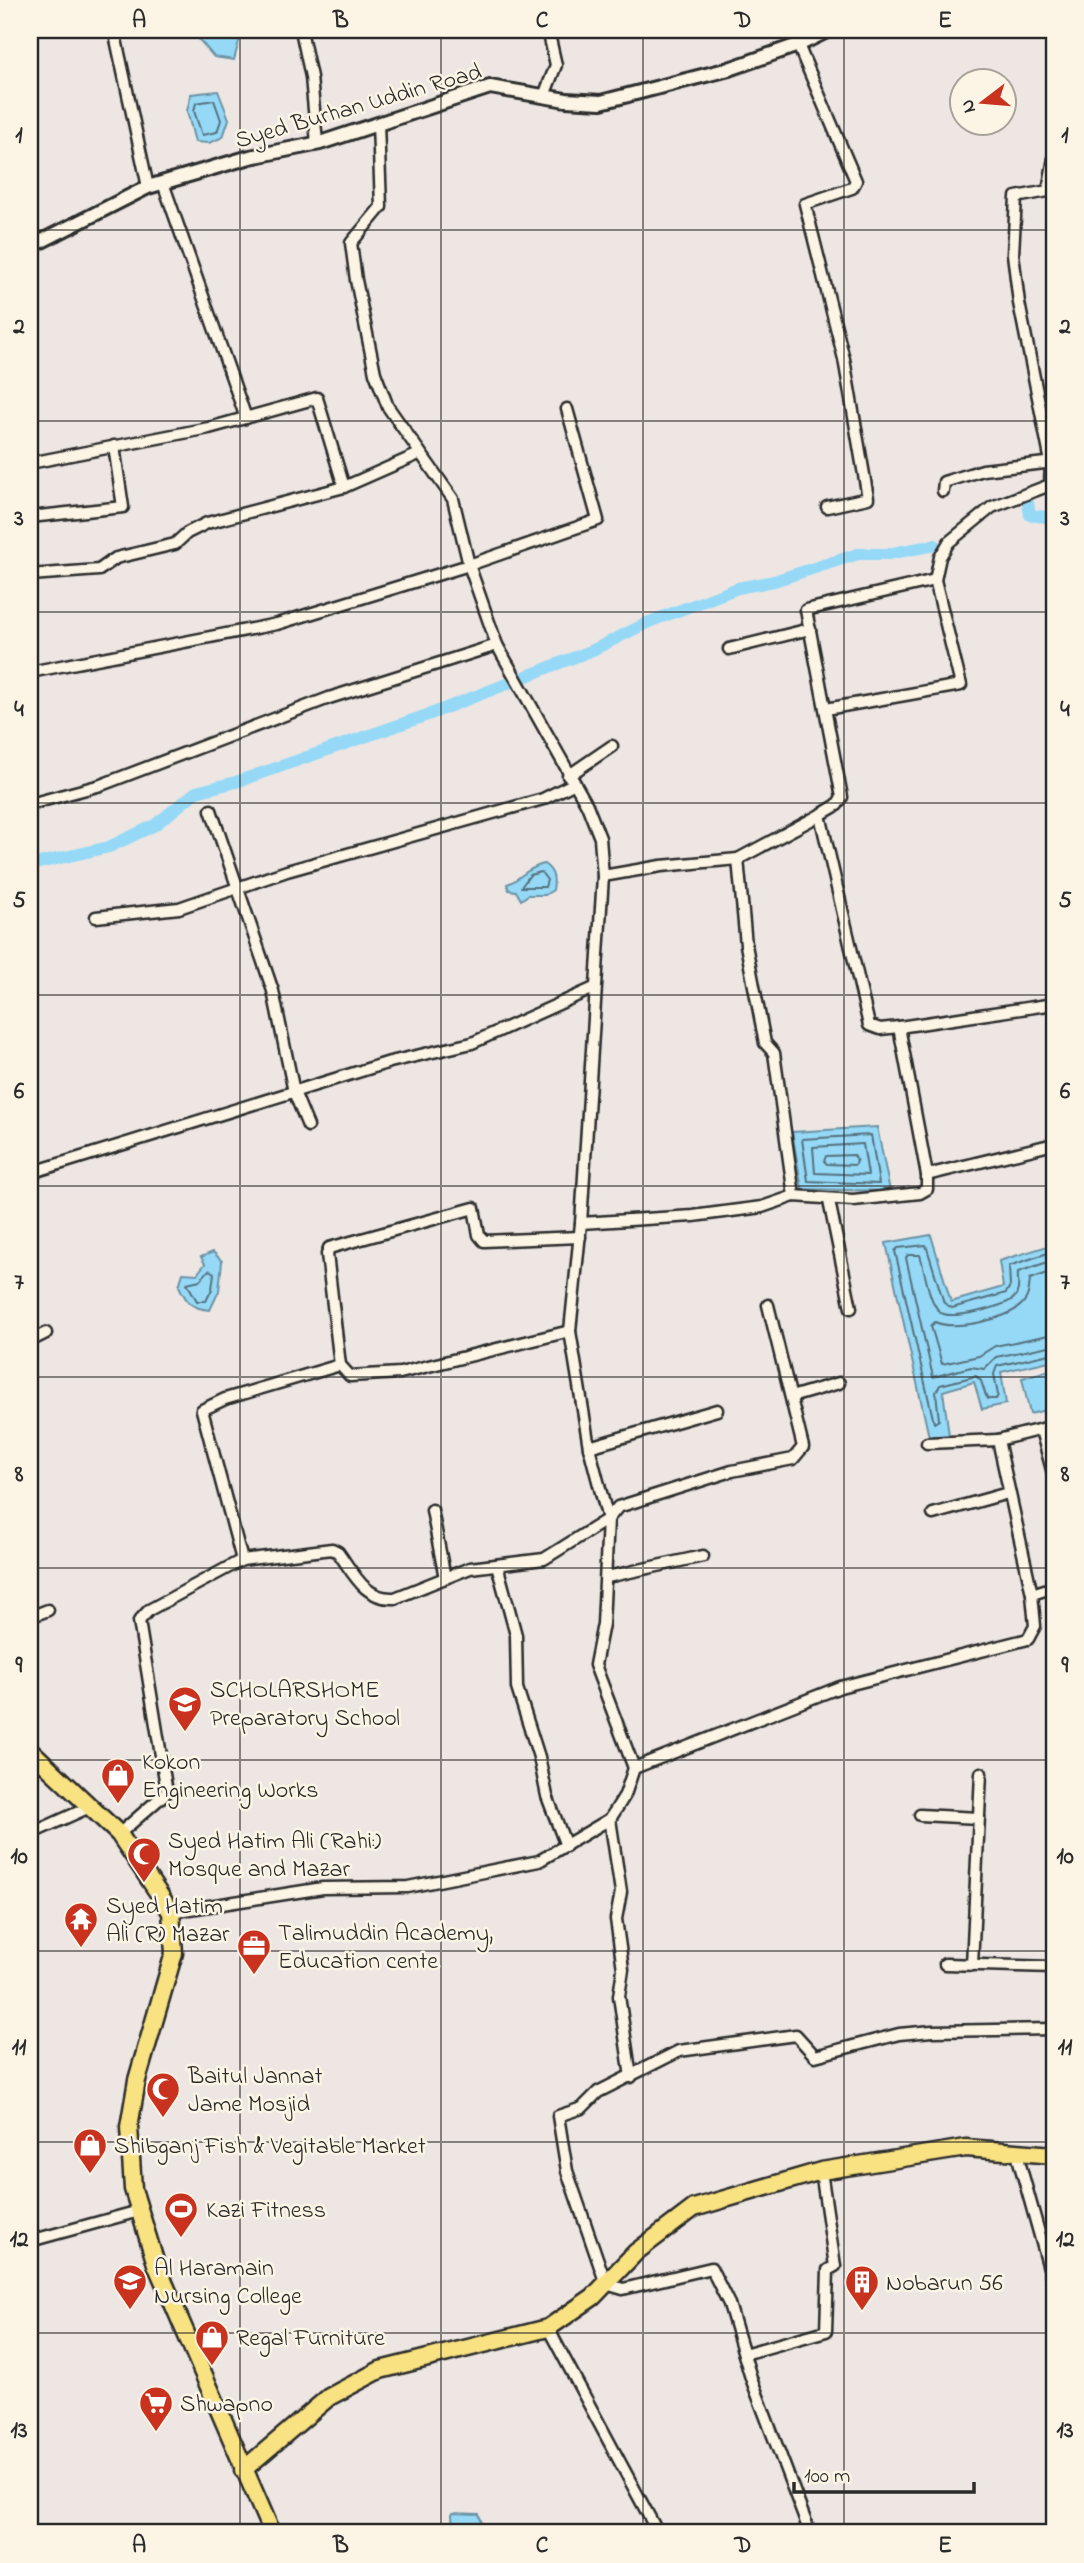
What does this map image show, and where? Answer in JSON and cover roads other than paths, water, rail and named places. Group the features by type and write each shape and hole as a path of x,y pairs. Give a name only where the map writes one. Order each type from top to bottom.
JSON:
{"main road":[{"path":"30,1750 119,1834 154,1882 171,1912 174,1953 137,2080 129,2127 132,2189 156,2264 272,2533"},
{"path":"243,2470 329,2397 380,2370 548,2328 593,2297 636,2252 694,2208 821,2171 966,2148 1054,2155"}],"street":[{"path":"114,30 148,187"},
{"path":"301,30 311,77 317,143"},
{"path":"544,96 556,65 548,30"},
{"name":"Syed Burhan Uddin Road","path":"30,247 148,187 250,157 317,143 490,87 601,102 729,69 798,45 826,30"},
{"path":"798,45 856,181 852,188 805,204 844,359 868,498 827,507"},
{"path":"171,1912 323,1888 408,1887 539,1861 610,1819 625,1795 634,1768 595,1665 603,1624 608,1519 589,1447 570,1331 580,1237 603,876 600,838 525,693 497,645 469,565 453,499 388,407 375,373 351,243 381,207 377,122"},
{"path":"826,709 961,685 934,580 940,557 949,542 992,507 1050,485 1052,462 1019,303 1013,254 1016,197 1048,191 1054,158"},
{"path":"163,183 246,418"},
{"path":"30,463 246,418 317,398 344,487"},
{"path":"30,673 276,624 469,565 598,520 567,409"},
{"path":"30,517 123,507 114,446"},
{"path":"30,575 99,570 116,558 175,544 187,533 207,523 344,487 419,454"},
{"path":"943,491 944,482 984,470 1052,462"},
{"path":"603,876 661,866 738,859 837,805 842,797 806,610 934,580"},
{"path":"729,649 810,629"},
{"path":"30,804 101,785 329,698 497,645"},
{"path":"96,917 179,908 238,887 542,799 571,780 612,746"},
{"path":"211,810 226,860 238,887 273,990 294,1092 308,1126"},
{"path":"820,815 869,1025 880,1029 899,1027 1054,1004"},
{"path":"738,859 746,945 765,1043 774,1053 794,1196"},
{"path":"30,1173 390,1062 472,1044 594,988"},
{"path":"581,1223 693,1216 762,1207 794,1196 830,1201 920,1193 927,1189 927,1175 899,1027"},
{"path":"927,1175 1054,1144"},
{"path":"830,1201 851,1308"},
{"path":"570,1331 400,1373 350,1376 340,1365 327,1254 329,1248 474,1208 479,1235 484,1241 580,1237"},
{"path":"119,1834 167,1792 139,1621 149,1611 242,1560 332,1549 338,1552 370,1595 381,1599 395,1598 470,1568 544,1559 608,1519 618,1507 732,1471 793,1459 803,1447 768,1305"},
{"path":"30,1341 46,1333"},
{"path":"242,1560 202,1410 225,1399 340,1365"},
{"path":"791,1397 839,1383"},
{"path":"589,1447 717,1410"},
{"path":"927,1443 998,1440 1054,1426"},
{"path":"1041,1430 1054,1477"},
{"path":"634,1768 840,1687 1028,1639 1035,1626 1032,1594 998,1440"},
{"path":"933,1514 1008,1493"},
{"path":"432,1510 445,1578"},
{"path":"607,1577 703,1556"},
{"path":"497,1565 516,1635 518,1664 515,1674 523,1712 566,1846"},
{"path":"1032,1594 1054,1587"},
{"path":"30,1617 48,1610"},
{"path":"972,1965 981,1773"},
{"path":"30,1834 92,1806"},
{"path":"920,1815 979,1818"},
{"path":"610,1819 621,1892 616,1919 623,1969 619,1996 631,2077"},
{"path":"945,1964 1054,1967"},
{"path":"810,2533 744,2354 729,2304 711,2267 623,2289 606,2284 567,2171 558,2116 582,2108 598,2092 679,2051 724,2043 796,2035 815,2056 910,2033 1054,2029"},
{"path":"1017,2154 1054,2286"},
{"path":"744,2354 826,2331 828,2270 835,2266 821,2171"},
{"path":"30,2241 139,2211"},
{"path":"548,2328 659,2533"}],"water":[{"path":"191,30 242,30 234,60 214,57"},
{"path":"218,91 229,119 223,137 209,143 195,142 187,111 191,94"},
{"path":"544,864 553,876 553,890 545,895 528,895 521,900 516,891 509,890 507,884"},
{"path":"877,1127 890,1191 802,1189 792,1132"},
{"path":"931,1235 951,1302 1003,1287 999,1261 1054,1244 1054,1360 1001,1372 1006,1404 982,1409 974,1382 943,1391 949,1435 929,1437 886,1243"},
{"path":"213,1252 222,1261 219,1291 210,1310 190,1304 179,1286 183,1273 197,1274 205,1264 201,1257"},
{"path":"1054,1369 1054,1408 1030,1414 1022,1378"},
{"path":"452,2513 479,2514 485,2533 453,2533"}],"waterway":[{"path":"1028,503 1030,515 1054,518"},
{"path":"30,865 109,847 155,825 196,792 236,782 433,713 593,650 649,622 738,588 774,581 858,554 888,554 935,545"}],"place":[{"name":"SCHOLARSHOME Preparatory School","path":"185,1733"},
{"name":"Kokon Engineering Works","path":"118,1805"},
{"name":"Syed Hatim Ali (Rahi:) Mosque and Mazar","path":"144,1884"},
{"name":"Syed Hatim Ali (R) Mazar","path":"81,1949"},
{"name":"Talimuddin Academy, Education cente","path":"254,1976"},
{"name":"Baitul Jannat Jame Mosjid","path":"163,2119"},
{"name":"Shibganj Fish & Vegitable Market","path":"90,2175"},
{"name":"Kazi Fitness","path":"181,2239"},
{"name":"Al Haramain Nursing College","path":"130,2311"},
{"name":"Nobarun 56","path":"862,2312"},
{"name":"Regal Furniture","path":"212,2367"},
{"name":"Shwapno","path":"156,2433"}]}
